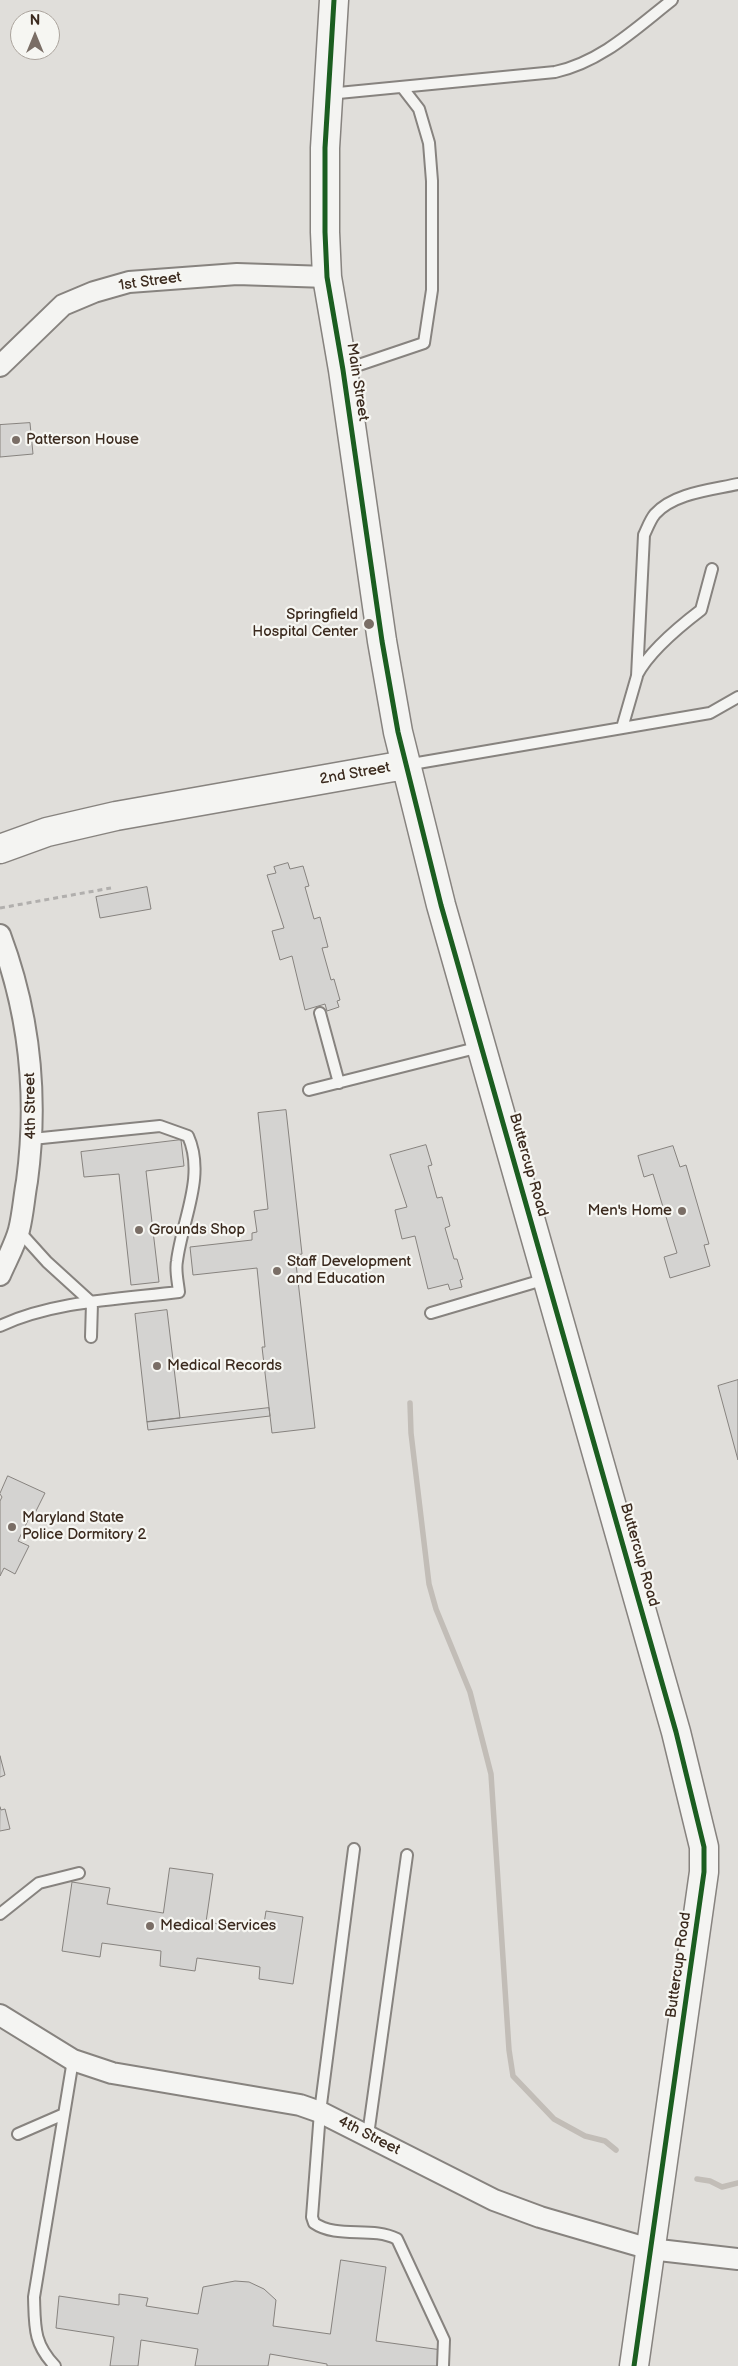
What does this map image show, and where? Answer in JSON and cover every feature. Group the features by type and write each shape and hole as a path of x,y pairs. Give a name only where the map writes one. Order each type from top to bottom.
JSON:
{"street":[{"name":"Main Street","path":"334,0 327,94 325,232 327,277 343,370 382,641 406,765"},
{"name":"1st Street","path":"0,366 63,305 94,292 129,282 237,274 327,277"},
{"name":"2nd Street","path":"0,849 48,832 116,816 406,765"},
{"name":"Buttercup Road","path":"406,765 441,905 676,1732 704,1847 704,1872 634,2366"},
{"name":"4th Street","path":"0,935 20,1001 28,1045 32,1084 32,1139 19,1231 0,1275"},
{"name":"4th Street","path":"0,2015 73,2060 112,2073 300,2105 320,2112 494,2200 540,2218 650,2249 738,2259"}],"lane":[{"path":"327,94 555,72 576,68 599,56 672,0"},
{"path":"343,370 424,343 432,290 432,181 428,143 419,109 402,87"},
{"path":"637,676 644,535 655,514 674,501 699,492 738,484"},
{"path":"622,728 642,665 686,621 701,610 712,568"},
{"name":"2nd Street","path":"406,765 710,713 738,697"},
{"path":"320,1014 339,1083"},
{"path":"308,1090 481,1046"},
{"path":"0,1326 22,1315 62,1307 179,1292 176,1262 196,1168 194,1149 188,1136 160,1126 32,1139"},
{"path":"19,1231 46,1262 92,1303 91,1337"},
{"path":"431,1313 547,1279"},
{"path":"354,1849 320,2112 312,2217 314,2222 326,2229 371,2232 390,2236 397,2240 444,2340 443,2366"},
{"path":"368,2135 407,1855"},
{"path":"0,1914 39,1883 79,1873"},
{"path":"55,2366 38,2344 35,2328 34,2297 73,2060"},
{"path":"18,2134 64,2114"}],"path":[{"path":"0,908 111,888"}],"shaded area":[{"name":"Springfield Hospital Center","path":"0,0 738,0 738,2366 0,2366"}],"building":[{"name":"Patterson House","path":"30,423 33,454 0,457 0,425"},
{"path":"288,863 290,869 303,866 309,886 305,887 314,919 320,917 328,947 322,948 331,980 334,979 340,1000 337,1001 339,1007 327,1011 325,1004 305,1010 292,956 280,960 272,931 284,928 267,875 276,873 274,867"},
{"path":"147,887 151,909 100,918 96,897"},
{"name":"Staff Development and Education","path":"286,1110 302,1254 295,1255 315,1428 272,1433 262,1347 265,1347 257,1268 193,1275 190,1247 252,1240 252,1233 257,1232 254,1211 268,1209 258,1113"},
{"name":"Grounds Shop","path":"181,1140 184,1166 146,1171 159,1282 131,1285 119,1174 84,1177 81,1152"},
{"path":"426,1145 432,1165 428,1166 437,1198 442,1197 450,1226 445,1228 454,1259 457,1259 463,1279 460,1280 462,1287 450,1290 448,1284 428,1289 415,1236 402,1239 395,1210 407,1207 390,1155"},
{"name":"Men's Home","path":"673,1146 680,1167 686,1165 709,1244 704,1245 710,1266 670,1278 664,1257 677,1253 653,1174 644,1177 638,1156"},
{"name":"Medical Records","path":"167,1310 180,1418 147,1422 135,1314"},
{"path":"738,1380 738,1460 718,1386"},
{"path":"269,1408 270,1416 148,1430 147,1422"},
{"name":"Maryland State Police Dormitory 2","path":"8,1476 45,1493 35,1513 32,1512 18,1541 29,1546 15,1574 4,1568 0,1576 0,1501 2,1497 0,1494"},
{"path":"0,1756 5,1775 0,1777"},
{"path":"0,1807 1,1810 5,1809 10,1829 0,1831"},
{"name":"Medical Services","path":"170,1868 213,1874 206,1922 263,1930 266,1911 303,1917 293,1984 259,1979 260,1967 197,1958 195,1971 160,1966 161,1951 102,1943 100,1957 62,1951 72,1882 110,1888 107,1904 163,1913"},
{"path":"341,2260 386,2267 376,2341 442,2350 440,2366 327,2366 327,2364 270,2354 268,2366 195,2366 198,2349 141,2340 138,2366 110,2366 114,2337 56,2328 59,2296 119,2305 119,2294 148,2298 146,2306 198,2314 203,2287 235,2281 249,2282 264,2289 276,2300 273,2326 330,2334"}],"waterway":[{"path":"410,1403 411,1433 429,1584 436,1609 470,1692 491,1774 509,2050 513,2076 554,2119 585,2136 605,2141 616,2150"},
{"path":"697,2179 710,2181 722,2187 738,2183"}],"cycle path":[{"path":"334,0 325,148 327,277 343,370 382,641 398,732 441,905 676,1732 704,1847 704,1872 634,2366"}],"place":[{"name":"Patterson House","path":"16,440"},
{"name":"Springfield Hospital Center","path":"369,624"},
{"name":"Men's Home","path":"682,1211"},
{"name":"Grounds Shop","path":"139,1230"},
{"name":"Staff Development and Education","path":"277,1271"},
{"name":"Medical Records","path":"157,1366"},
{"name":"Maryland State Police Dormitory 2","path":"12,1527"},
{"name":"Medical Services","path":"150,1926"}]}
